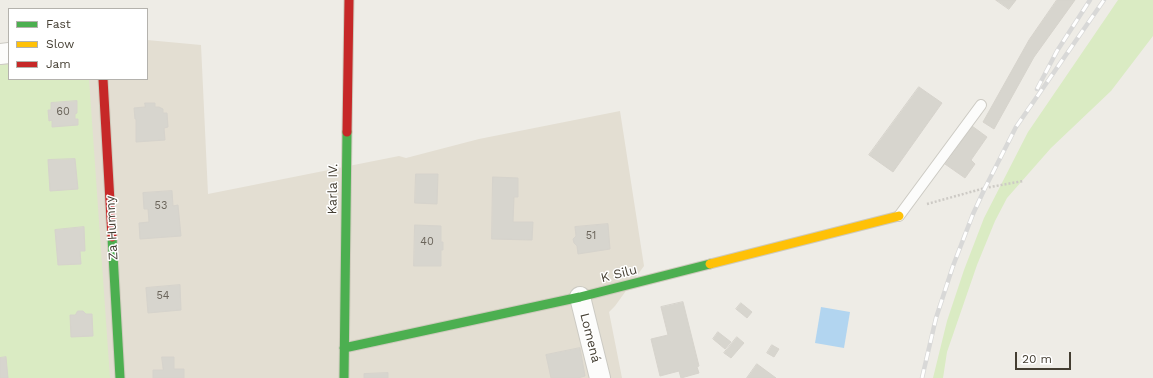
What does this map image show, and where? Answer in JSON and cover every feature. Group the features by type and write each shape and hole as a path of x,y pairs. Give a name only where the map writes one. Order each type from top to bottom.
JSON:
{"street":[{"name":"Karla IV.","path":"344,378 349,0"},
{"name":"Za Humny","path":"103,80 120,378"},
{"name":"K Silu","path":"344,348 580,297 899,216"},
{"name":"Lomená","path":"580,297 600,378"}],"lane":[{"path":"899,216 981,105"}],"path":[{"path":"899,216 927,204 985,188 1023,181"}],"shaded area":[{"path":"148,40 201,45 208,194 399,156 406,158 479,139 620,111 644,266 609,312 622,378 0,378 0,43 8,43 8,80 148,80"}],"green space":[{"path":"1118,0 1153,0 1153,36 1111,91 1051,148 1007,198 995,221 977,265 947,352 943,378 933,378 947,321 964,270 984,218 1028,132"},
{"path":"8,64 8,80 89,80 110,378 0,378 0,65"}],"water":[{"path":"821,307 850,312 844,348 815,343"}],"building":[{"path":"996,0 1016,0 1009,9"},
{"path":"1057,0 1075,0 1034,57 994,129 983,122 1029,40"},
{"path":"919,87 942,103 893,172 869,155"},
{"path":"77,101 77,113 75,114 75,119 78,119 78,125 52,127 52,120 49,121 48,110 51,110 51,103"},
{"path":"145,103 155,103 155,107 163,109 163,113 167,113 168,127 164,128 165,140 136,142 136,119 134,108 145,107"},
{"path":"972,126 987,137 971,160 975,164 965,178 945,164"},
{"path":"75,159 78,189 50,191 48,160"},
{"path":"416,174 438,174 437,204 415,203"},
{"path":"493,177 518,178 518,197 514,197 513,222 533,222 532,240 492,239"},
{"path":"172,191 173,206 178,205 181,236 140,239 139,223 149,222 148,209 144,209 143,193"},
{"path":"608,224 610,249 578,254 577,246 573,239 576,236 575,227"},
{"path":"415,225 441,226 441,242 443,242 443,250 441,250 441,266 414,266"},
{"path":"84,227 85,251 80,251 81,264 58,265 55,230"},
{"path":"180,285 181,310 148,313 146,288"},
{"path":"683,302 699,366 697,367 699,373 681,378 679,371 660,376 651,339 668,335 661,307"},
{"path":"741,303 752,312 747,318 736,309"},
{"path":"78,311 83,311 86,314 92,314 93,336 71,337 70,315 75,315"},
{"path":"718,332 731,342 725,349 713,339"},
{"path":"737,337 744,343 731,358 724,353"},
{"path":"772,345 779,349 774,357 767,353"},
{"path":"580,348 585,376 578,378 551,378 546,355"},
{"path":"6,357 8,378 0,378 0,358"},
{"path":"162,357 174,357 174,369 184,369 184,378 153,378 153,370 163,370"},
{"path":"757,364 776,378 747,378"},
{"path":"388,373 388,378 364,378 364,374"}],"railway":[{"path":"1037,89 1057,51 1090,0"},
{"path":"922,378 936,318 953,266 973,214 985,188 1016,127 1104,0"}],"traffic: fast":[{"path":"344,378 347,132"},
{"path":"112,237 120,378"},
{"path":"344,348 580,297 710,264"}],"traffic: slow":[{"path":"710,264 899,216"}],"traffic: jam":[{"path":"347,132 349,0"},
{"path":"103,80 112,237"}]}
